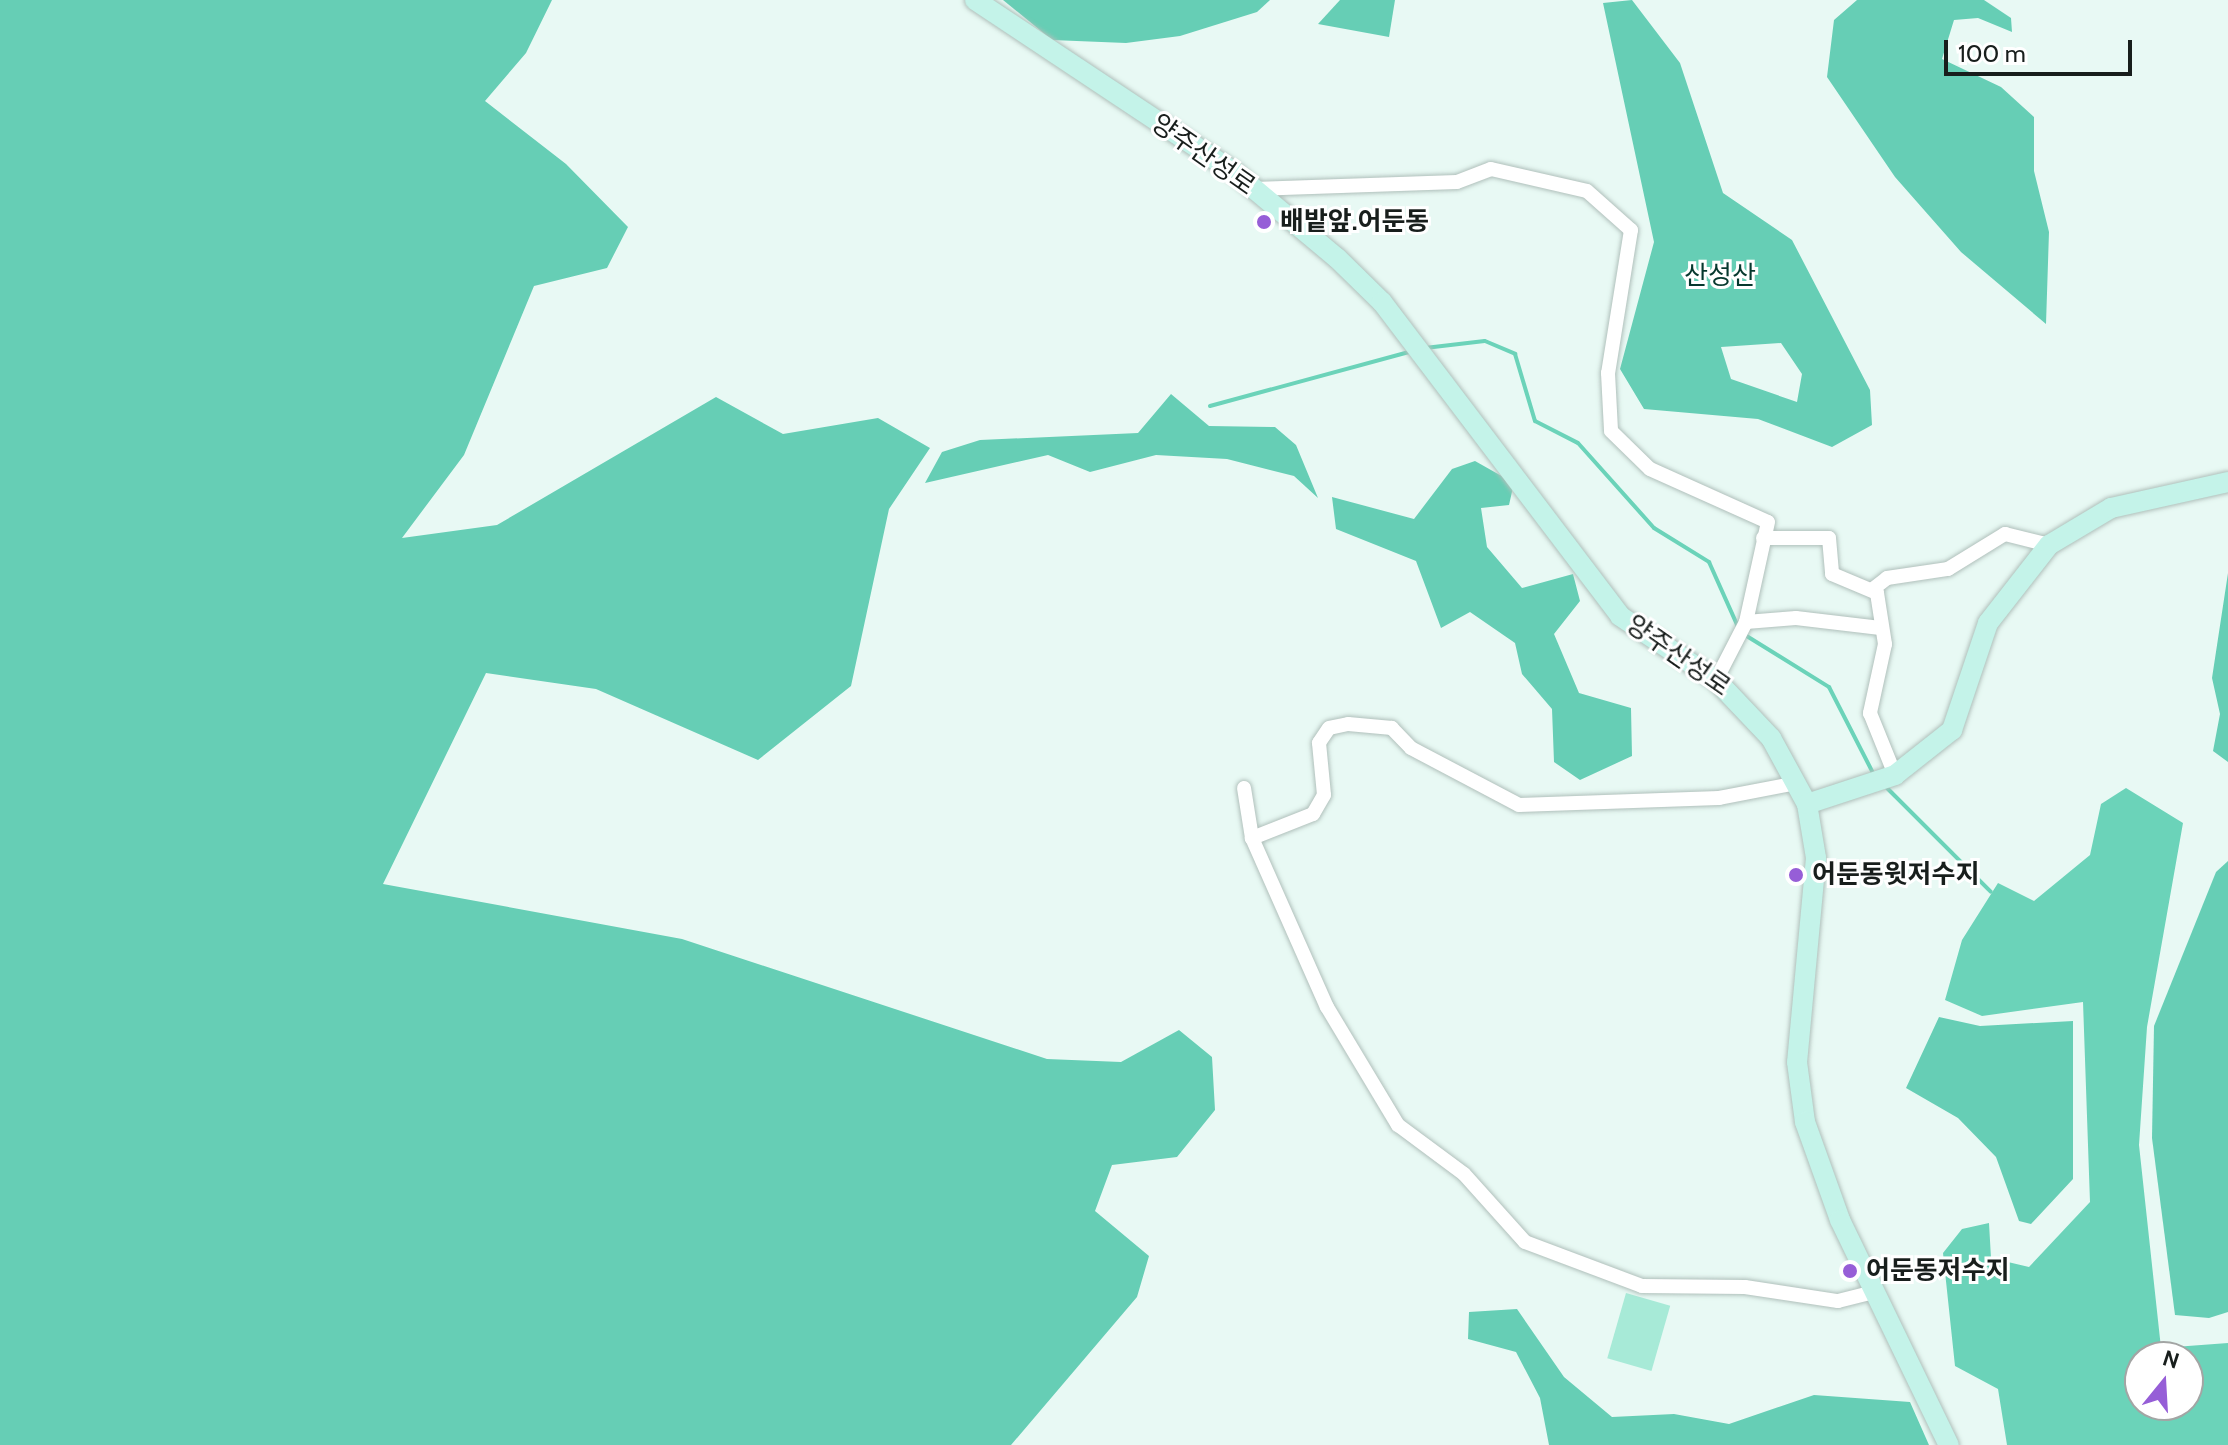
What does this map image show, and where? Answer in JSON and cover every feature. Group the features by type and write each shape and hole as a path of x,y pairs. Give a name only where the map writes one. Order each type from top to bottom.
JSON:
{"street":[{"name":"양주산성로","path":"975,0 1254,189 1337,258 1412,341 1620,616 1716,680 1771,738 1807,804 1817,881 1798,1090 1840,1220 1949,1445"},
{"path":"1254,189 1457,182 1491,169 1587,191 1631,230 1608,373 1611,431 1650,469 1768,522 1742,628 1716,680"},
{"path":"1807,804 1884,779 1952,730 1988,623 2049,545 2111,508 2228,482"},
{"path":"1873,589 1887,578 1948,569 2005,534 2049,545"},
{"path":"1763,538 1829,538 1832,574 1873,589"},
{"path":"1873,589 1885,644 1870,713 1884,779"},
{"path":"1742,628 1796,618 1880,628"},
{"path":"1252,838 1313,814 1324,795 1319,743 1329,728 1370,722 1392,728 1411,748 1519,805 1719,798 1797,783"},
{"path":"1771,738 1811,785 1836,794"},
{"path":"1244,788 1252,838 1327,1007 1398,1125 1464,1174 1525,1242 1642,1286 1745,1287 1838,1301 1875,1292"},
{"path":"1817,881 1824,871 1822,819 1836,794"}],"shaded area":[{"path":"2126,788 2183,823 2147,1027 2139,1145 2160,1341 2124,1341 2124,1421 2204,1421 2204,1345 2228,1343 2228,1445 2007,1445 1998,1389 1955,1366 1943,1253 1962,1229 1989,1223 1991,1258 2029,1267 2090,1202 2083,1002 1982,1016 1945,1000 1962,940 1998,883 2034,901 2090,855 2101,804"},
{"path":"1626,1293 1670,1306 1651,1371 1607,1358"}],"green space":[{"path":"0,0 552,0 526,53 485,101 566,164 628,227 607,268 534,286 464,455 402,538 497,525 716,397 783,434 878,418 930,448 889,509 851,686 758,760 596,689 486,673 383,884 682,939 1047,1059 1121,1062 1179,1030 1212,1057 1215,1110 1177,1157 1112,1165 1095,1211 1149,1256 1137,1297 1011,1445 0,1445"},
{"path":"1003,0 1270,0 1257,12 1180,36 1126,43 1052,40"},
{"path":"1340,0 1395,0 1389,37 1318,24"},
{"name":"산성산","path":"1632,0 1680,63 1723,193 1792,240 1870,390 1872,425 1832,447 1758,419 1644,409 1620,369 1654,242 1603,3","holes":["1781,343 1802,374 1797,402 1731,379 1721,347"]},
{"path":"1857,0 1984,0 2011,18 2012,32 1978,18 1954,20 1942,59 2001,87 2034,117 2034,171 2049,232 2046,324 1961,252 1895,177 1827,77 1834,20"},
{"path":"1171,394 1209,426 1275,427 1296,445 1318,498 1294,476 1227,459 1156,455 1090,472 1048,455 925,483 942,452 980,440 1138,433"},
{"path":"1475,461 1514,483 1509,505 1481,508 1487,547 1522,588 1573,574 1580,601 1554,634 1579,693 1631,708 1632,756 1580,780 1554,762 1552,709 1522,674 1515,643 1470,612 1441,628 1416,561 1336,529 1332,497 1414,519 1452,469"},
{"path":"2228,573 2228,762 2213,751 2220,714 2212,678"},
{"path":"2228,861 2228,1312 2209,1318 2175,1315 2152,1138 2154,1026 2216,872"},
{"path":"1939,1017 1980,1026 2073,1021 2073,1179 2031,1224 2019,1221 1996,1157 1958,1118 1906,1088"},
{"path":"1517,1309 1564,1377 1612,1417 1674,1414 1729,1424 1814,1395 1910,1402 1929,1445 1549,1445 1540,1398 1516,1352 1468,1339 1469,1312"}],"waterway":[{"path":"1425,348 1485,341 1515,354 1535,421 1578,443 1654,528 1709,562 1739,629"},
{"path":"1210,406 1412,351"},
{"path":"1745,635 1829,687 1874,775"},
{"path":"1886,787 1991,892"}],"place":[{"name":"배밭앞.어둔동","path":"1264,222"},
{"name":"어둔동윗저수지","path":"1796,875"},
{"name":"어둔동저수지","path":"1850,1271"}]}
